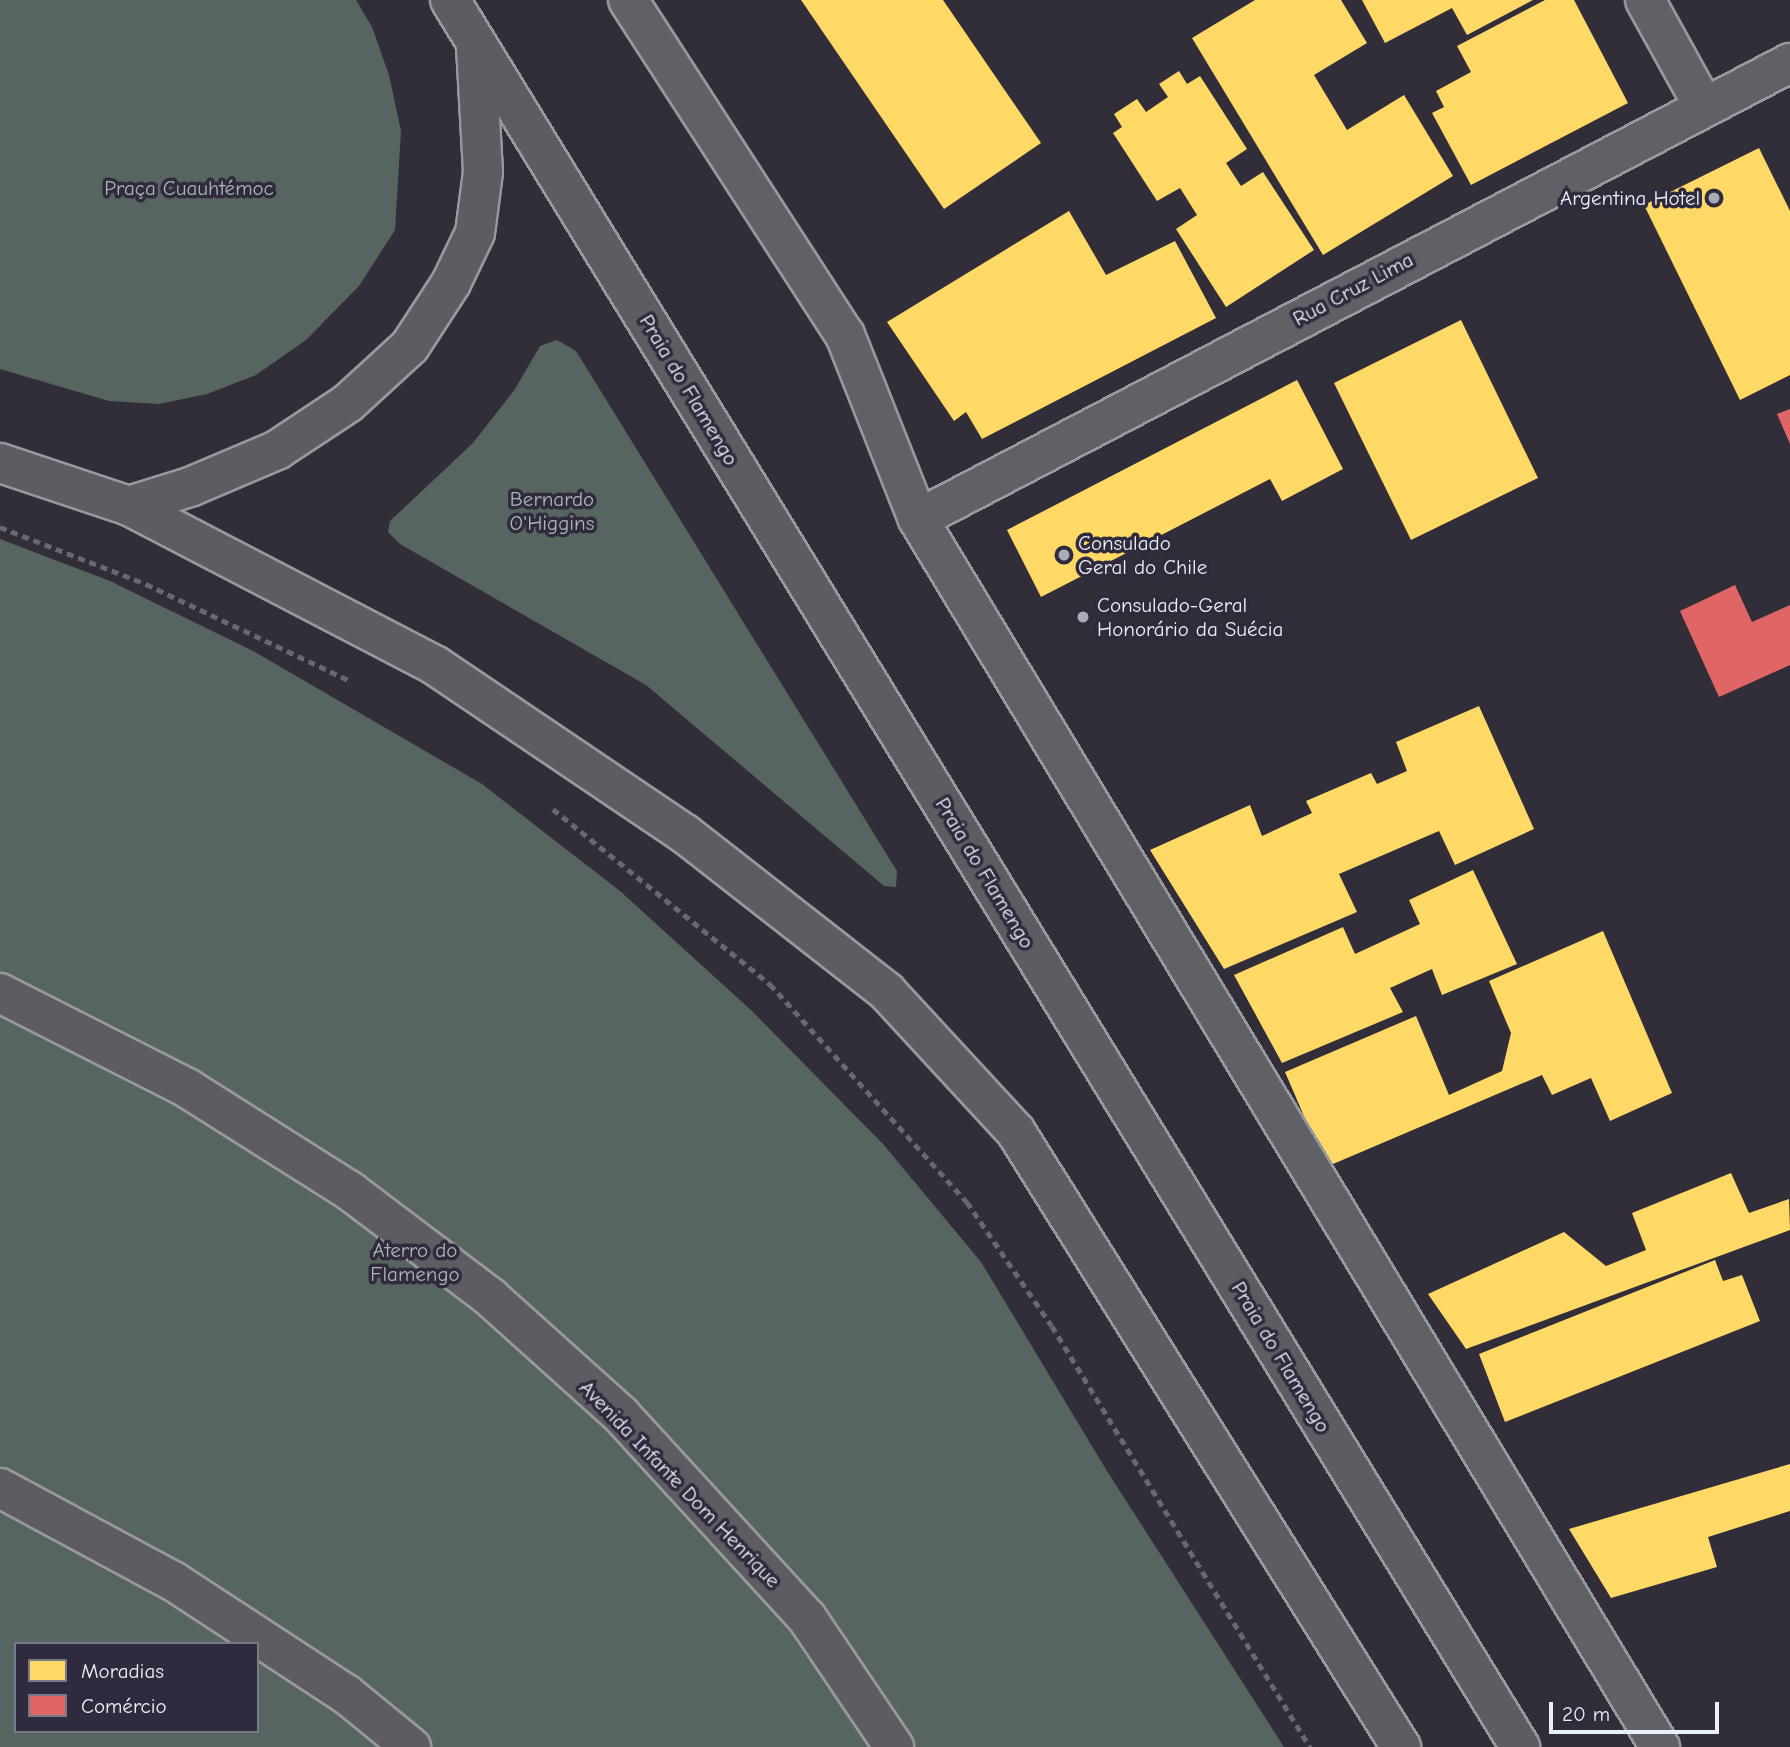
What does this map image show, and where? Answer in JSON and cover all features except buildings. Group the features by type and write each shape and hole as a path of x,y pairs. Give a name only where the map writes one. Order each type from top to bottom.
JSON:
{"main road":[{"name":"Praia do Flamengo","path":"450,0 1520,1747"},
{"path":"129,506 190,487 277,450 348,403 410,346 451,283 475,233 483,172 476,41"},
{"path":"0,463 129,506 436,666 685,834 887,992 1016,1132 1401,1747"},
{"name":"Avenida Infante Dom Henrique","path":"0,993 187,1088 350,1191 490,1297 621,1415 807,1618 894,1747"},
{"path":"0,1488 173,1581 346,1694 411,1747"}],"street":[{"path":"628,0 845,335 918,519 1660,1747"},
{"path":"1645,0 1703,105"},
{"name":"Rua Cruz Lima","path":"918,519 1703,105 1790,63"}],"path":[{"path":"0,527 146,584 355,684"},
{"path":"548,804 770,984 967,1202 1052,1326 1310,1747"}],"green space":[{"name":"Praça Cuauhtémoc","path":"0,0 356,0 372,27 389,75 401,131 395,230 359,286 306,340 256,375 207,394 159,404 109,401 0,369"},
{"name":"Bernardo O'Higgins","path":"557,340 576,351 897,871 896,887 884,886 646,685 400,544 388,532 390,521 473,443 515,389 540,346"},
{"name":"Aterro do Flamengo","path":"0,539 110,581 253,651 482,784 620,891 752,1011 883,1144 981,1262 1107,1471 1284,1747 0,1747"}],"place":[{"name":"Argentina Hotel","path":"1714,198"},
{"name":"Consulado Geral do Chile","path":"1064,555"},
{"name":"Consulado-Geral Honorário da Suécia","path":"1083,617"}]}
